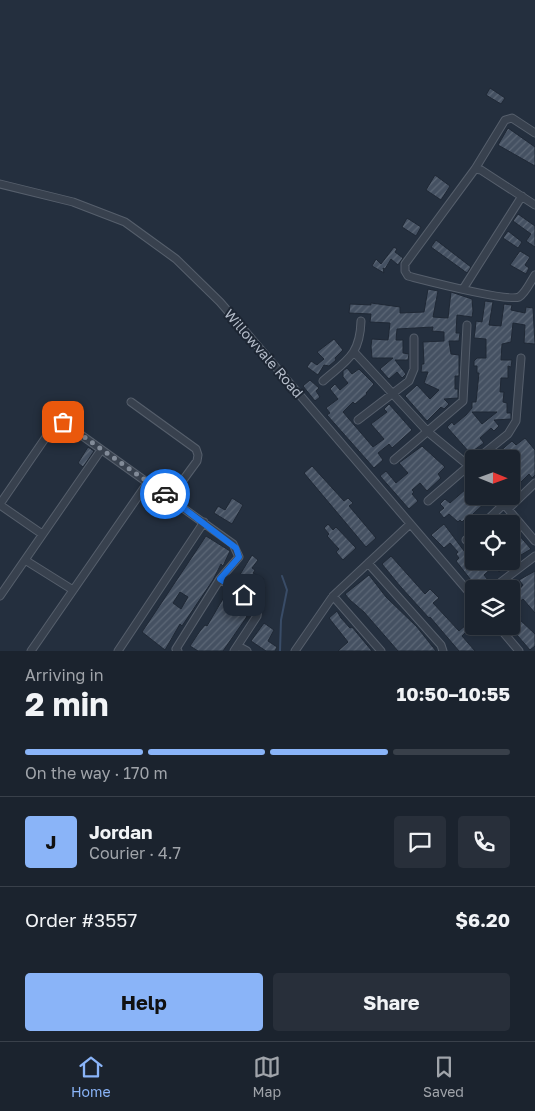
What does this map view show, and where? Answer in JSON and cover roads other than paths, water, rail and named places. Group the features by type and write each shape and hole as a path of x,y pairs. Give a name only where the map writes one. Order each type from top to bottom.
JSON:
{"street":[{"path":"535,133 508,117 475,169 470,171 405,264 405,272 408,276 463,289 519,297 535,275"},
{"path":"475,169 481,170 535,205"},
{"name":"Willowvale Road","path":"0,184 72,202 125,222 176,259 220,302 465,588"},
{"path":"463,289 522,196"},
{"path":"324,381 355,353 361,334 361,321"},
{"path":"394,460 463,401 467,325"},
{"path":"358,420 394,394 409,380 412,375 414,338"},
{"path":"355,353 428,432 465,460"},
{"path":"488,450 508,434 516,421 521,358"},
{"path":"131,402 196,449 198,454 197,461 170,498"},
{"path":"42,534 0,505 57,421 63,422 233,544 239,557 220,579 176,650 178,651"},
{"path":"0,596 101,450"},
{"path":"428,501 465,471"},
{"path":"31,651 148,482"},
{"path":"494,515 535,483"},
{"path":"506,506 535,541"},
{"path":"118,651 204,522"},
{"path":"295,651 333,596 410,524"},
{"path":"504,580 535,556"},
{"path":"25,560 73,590"},
{"path":"368,563 441,645 442,651"},
{"path":"220,579 256,603 258,609 257,616 236,648 246,651"},
{"path":"333,596 381,651"},
{"path":"506,635 519,651"}],"waterway":[{"path":"280,651 281,620 287,590 282,576"}]}
